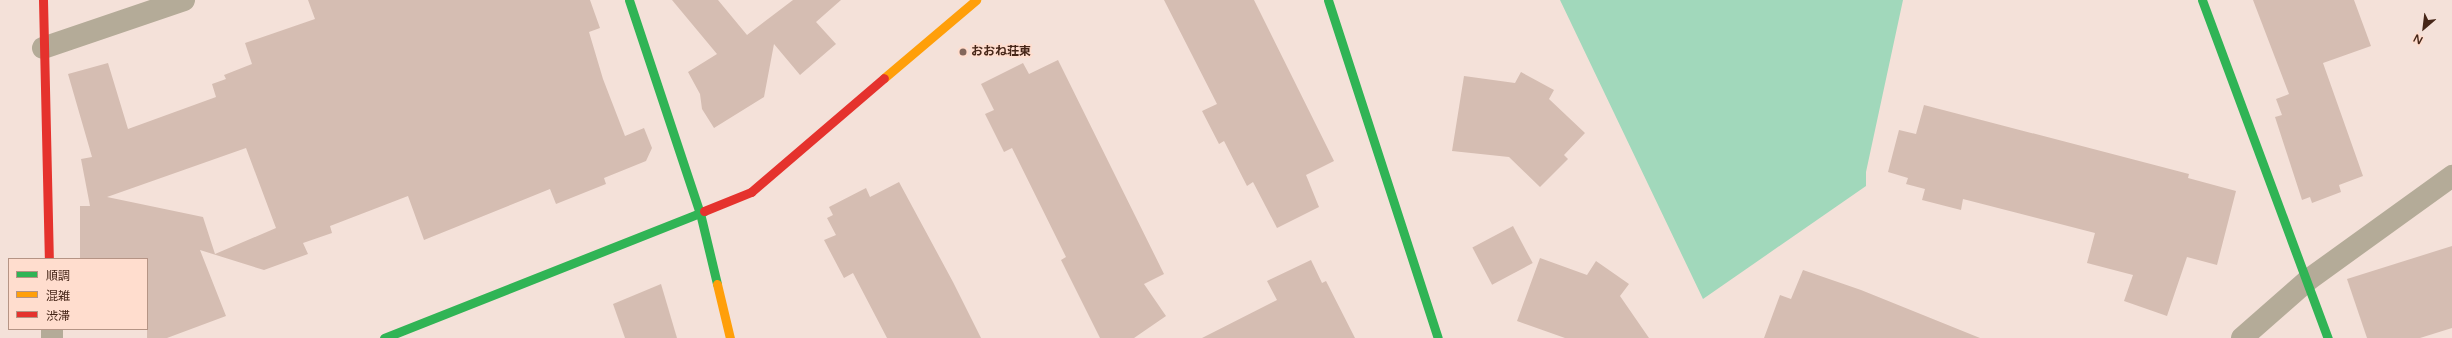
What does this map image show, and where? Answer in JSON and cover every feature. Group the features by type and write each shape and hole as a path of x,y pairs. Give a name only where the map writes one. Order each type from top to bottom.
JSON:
{"street":[{"path":"43,0 43,48 50,258"},
{"path":"43,48 184,0"},
{"path":"629,0 700,213 730,338"},
{"path":"384,338 751,192 976,0"},
{"path":"1328,0 1438,338"},
{"path":"2202,0 2308,280 2328,338"},
{"path":"2242,338 2308,280 2452,176"}],"green space":[{"path":"1560,0 1903,0 1866,172 1866,186 1703,299"}],"building":[{"path":"308,0 590,0 600,28 589,32 603,79 625,136 644,128 652,148 646,161 604,178 606,184 556,204 550,189 424,240 408,196 330,226 332,233 303,243 308,254 264,270 200,250 226,316 167,338 147,338 148,258 80,258 80,206 90,206 81,159 92,157 68,74 108,63 128,129 216,97 212,84 226,79 224,75 252,64 245,43 315,19","holes":["246,148 276,228 215,254 203,217 107,197"]},
{"path":"672,0 718,0 747,35 793,0 841,0 816,22 836,44 800,75 774,44 764,97 714,128 702,109 700,94 688,72 717,54"},
{"path":"1164,0 1254,0 1334,161 1306,175 1319,207 1277,228 1253,182 1247,186 1224,141 1219,144 1202,111 1217,104"},
{"path":"2253,0 2354,0 2371,46 2323,63 2363,176 2339,185 2341,192 2312,203 2310,197 2302,200 2275,117 2282,115 2276,99 2289,94"},
{"path":"1058,60 1164,274 1144,284 1166,316 1134,338 1100,338 1061,260 1066,257 1012,148 1004,152 985,114 994,110 981,84 1023,63 1029,74"},
{"path":"1521,72 1554,90 1549,99 1585,133 1564,155 1568,159 1540,187 1509,157 1452,151 1464,76 1515,83"},
{"path":"1924,105 2189,174 2188,178 2236,191 2217,265 2187,257 2167,316 2124,301 2133,275 2087,263 2095,233 1963,199 1961,210 1922,200 1925,189 1906,184 1908,178 1888,172 1899,130 1916,134"},
{"path":"899,182 953,282 981,338 887,338 853,273 844,278 824,240 836,235 827,218 833,215 829,207 866,188 870,197"},
{"path":"1513,226 1533,263 1492,285 1472,248"},
{"path":"2452,246 2452,328 2420,338 2367,338 2347,279"},
{"path":"1540,258 1587,275 1596,261 1629,284 1620,296 1649,338 1565,338 1517,321"},
{"path":"1311,260 1322,283 1326,281 1355,338 1202,338 1277,300 1267,281"},
{"path":"1803,270 1861,290 1980,338 1764,338 1780,295 1791,299"},
{"path":"661,284 677,338 625,338 613,304"}],"traffic: fast":[{"path":"629,0 700,213 717,284"},
{"path":"1328,0 1438,338"},
{"path":"2202,0 2328,338"},
{"path":"384,338 704,211"}],"traffic: slow":[{"path":"884,78 976,0"},
{"path":"717,284 730,338"}],"traffic: jam":[{"path":"43,0 49,258"},
{"path":"704,211 751,192 884,78"}],"place":[{"name":"おおね荘東","path":"963,52"}]}
